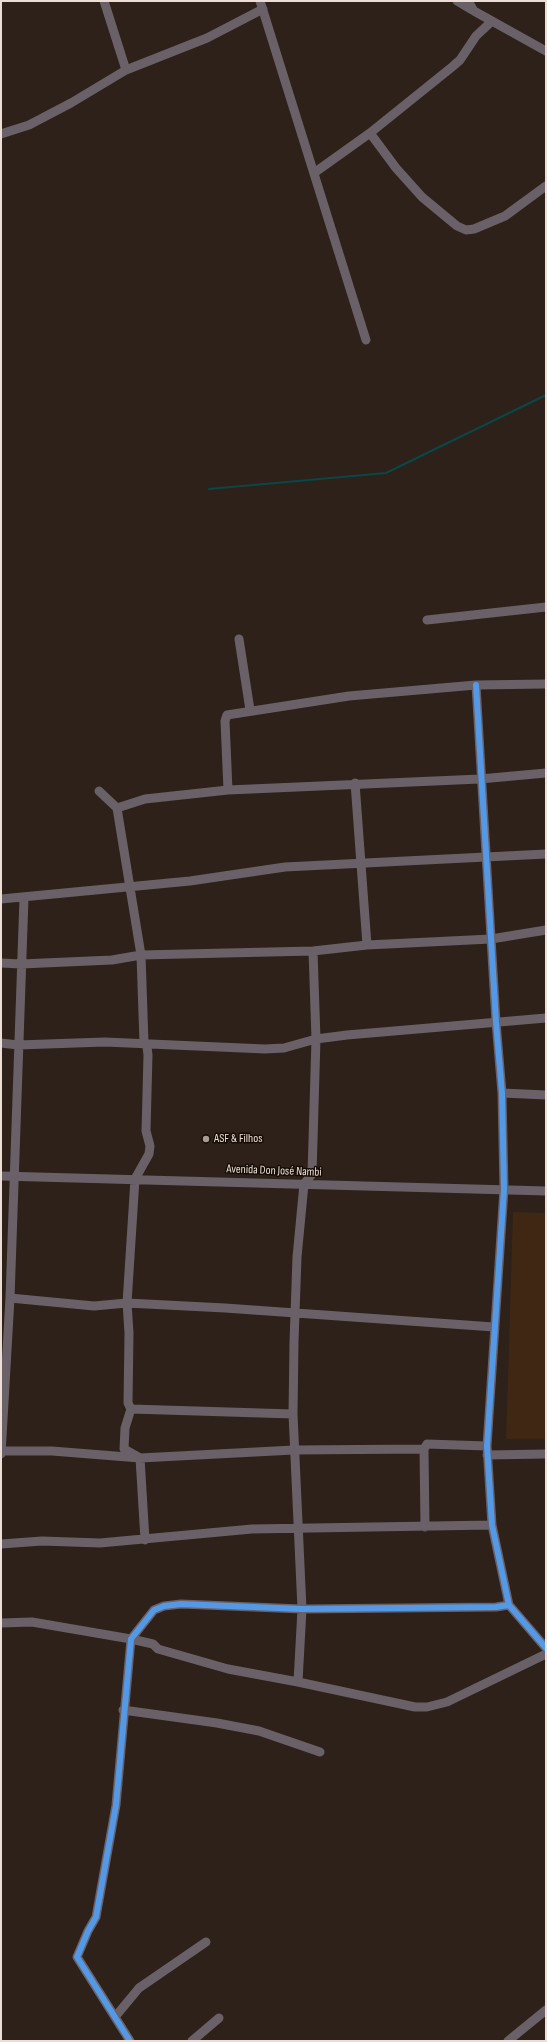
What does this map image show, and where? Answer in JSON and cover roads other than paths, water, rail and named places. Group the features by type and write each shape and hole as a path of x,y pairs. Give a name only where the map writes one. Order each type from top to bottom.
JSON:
{"street":[{"path":"104,1 126,70"},
{"path":"457,1 492,21 545,47"},
{"path":"468,1 474,11"},
{"path":"1,134 28,125 71,103 126,70 207,38 262,5 366,340"},
{"path":"314,173 370,133 460,60 476,36 492,21"},
{"path":"370,133 396,168 422,197 457,226 466,230 478,228 505,216 546,186"},
{"path":"427,620 546,608"},
{"path":"239,638 250,710"},
{"path":"228,790 225,721 227,714 349,696 476,685 546,684"},
{"path":"476,685 480,779 502,1093 504,1189 487,1450 492,1525 509,1605 546,1648"},
{"path":"117,808 145,799 228,790 355,783 480,779 546,773"},
{"path":"355,783 367,945"},
{"path":"99,791 117,808 141,955 144,1043 148,1055 146,1131 150,1146 149,1154 135,1179 127,1303 129,1333 128,1403 131,1409 125,1428 124,1449 140,1458"},
{"path":"1,899 190,881 285,867 546,854"},
{"path":"1,1454 5,1315 10,1298 24,898"},
{"path":"1,963 21,964 112,960 141,955 313,951 367,945 491,938 546,930"},
{"path":"298,1682 302,1609 297,1529 293,1414 295,1313 297,1257 304,1184 312,1174 316,1039 313,951"},
{"path":"1,1043 18,1045 105,1042 266,1049 284,1048 316,1039 546,1018"},
{"path":"502,1093 546,1095"},
{"name":"Avenida Don José Nambi","path":"1,1176 546,1190"},
{"path":"1,1264 11,1264"},
{"path":"10,1298 94,1306 127,1303 494,1327"},
{"path":"131,1409 293,1414"},
{"path":"425,1527 424,1449 427,1444 546,1454"},
{"path":"1,1451 52,1451 140,1458 294,1450 424,1449"},
{"path":"140,1458 145,1540"},
{"path":"1,1544 42,1541 100,1543 252,1529 492,1525"},
{"path":"130,2041 77,1957 88,1931 96,1917 116,1805 123,1710 131,1639 154,1610 164,1606 193,1605 302,1609 496,1607 509,1605"},
{"path":"1,1623 32,1622 131,1639 152,1644 158,1649 228,1669 298,1682 415,1708 427,1707 447,1702 546,1654"},
{"path":"123,1710 217,1723 260,1731 320,1752"},
{"path":"115,2017 139,1988 206,1942"},
{"path":"508,2041 546,2010"},
{"path":"192,2041 219,2018"}],"waterway":[{"path":"209,489 386,473 546,395"}],"place":[{"name":"ASF & Filhos","path":"206,1139"}]}
